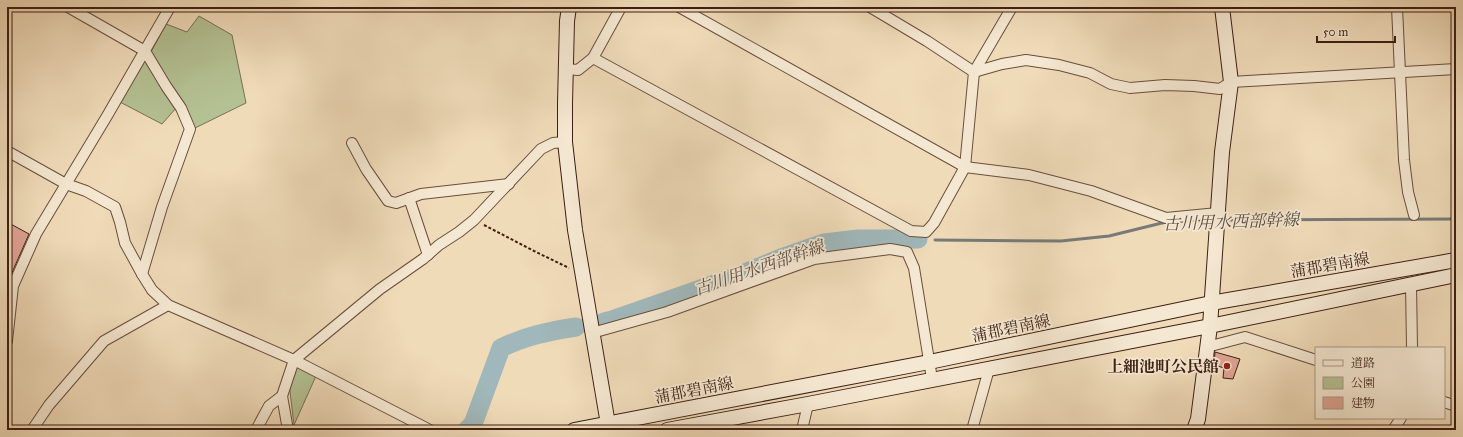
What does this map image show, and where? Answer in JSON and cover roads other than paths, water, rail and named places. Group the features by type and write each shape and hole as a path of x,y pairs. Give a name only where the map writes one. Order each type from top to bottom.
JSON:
{"main road":[{"path":"569,7 567,22 565,142 575,230 608,427"},
{"path":"1194,430 1199,412 1210,326 1222,152 1231,82 1222,7"},
{"name":"蒲郡碧南線","path":"574,430 608,427 1211,303 1456,260"},
{"path":"667,430 1210,326 1456,275"}],"street":[{"path":"68,7 145,51 181,108 190,129 162,207 142,274"},
{"path":"7,341 9,295 36,234 170,7"},
{"path":"566,69 578,70 593,58 621,7"},
{"path":"679,7 965,167 1029,176 1084,189 1166,218 1218,214"},
{"path":"870,7 927,41 974,72 1002,64 1026,60 1059,65 1090,73 1111,84 1130,88 1165,85 1220,89 1231,82 1456,69"},
{"path":"593,58 911,231 926,232 934,223 965,167 974,72 1012,7"},
{"path":"1397,7 1404,160 1408,192 1414,215"},
{"path":"288,430 282,396 294,360 380,289 474,220 541,149 553,143 565,142"},
{"path":"352,143 366,169 388,201 396,203 420,194 509,184"},
{"path":"7,151 66,184 86,191 115,207 125,243 152,290 168,305 294,360 430,430"},
{"path":"409,198 428,255"},
{"path":"592,333 667,312 814,260 890,249 907,252 914,268 932,379"},
{"path":"1411,284 1412,347"},
{"path":"32,430 49,405 104,341 168,305"},
{"path":"1207,347 1245,337 1315,360"},
{"path":"972,430 989,369"},
{"path":"256,430 270,406 282,396"},
{"path":"1445,402 1456,406"},
{"path":"802,430 808,404"},
{"path":"1393,430 1400,419"}],"waterway":[{"name":"古川用水西部幹線","path":"1222,220 1456,219"},
{"name":"古川用水西部幹線","path":"1196,220 1214,220"},
{"name":"古川用水西部幹線","path":"935,240 1061,241 1109,236 1166,222"},
{"name":"古川用水西部幹線","path":"604,322 735,277 781,258 824,243 858,239 918,239"},
{"name":"古川用水西部幹線","path":"467,430 473,424 501,348 538,334 576,327"}],"place":[{"name":"上細池町公民館","path":"1227,366"}]}
